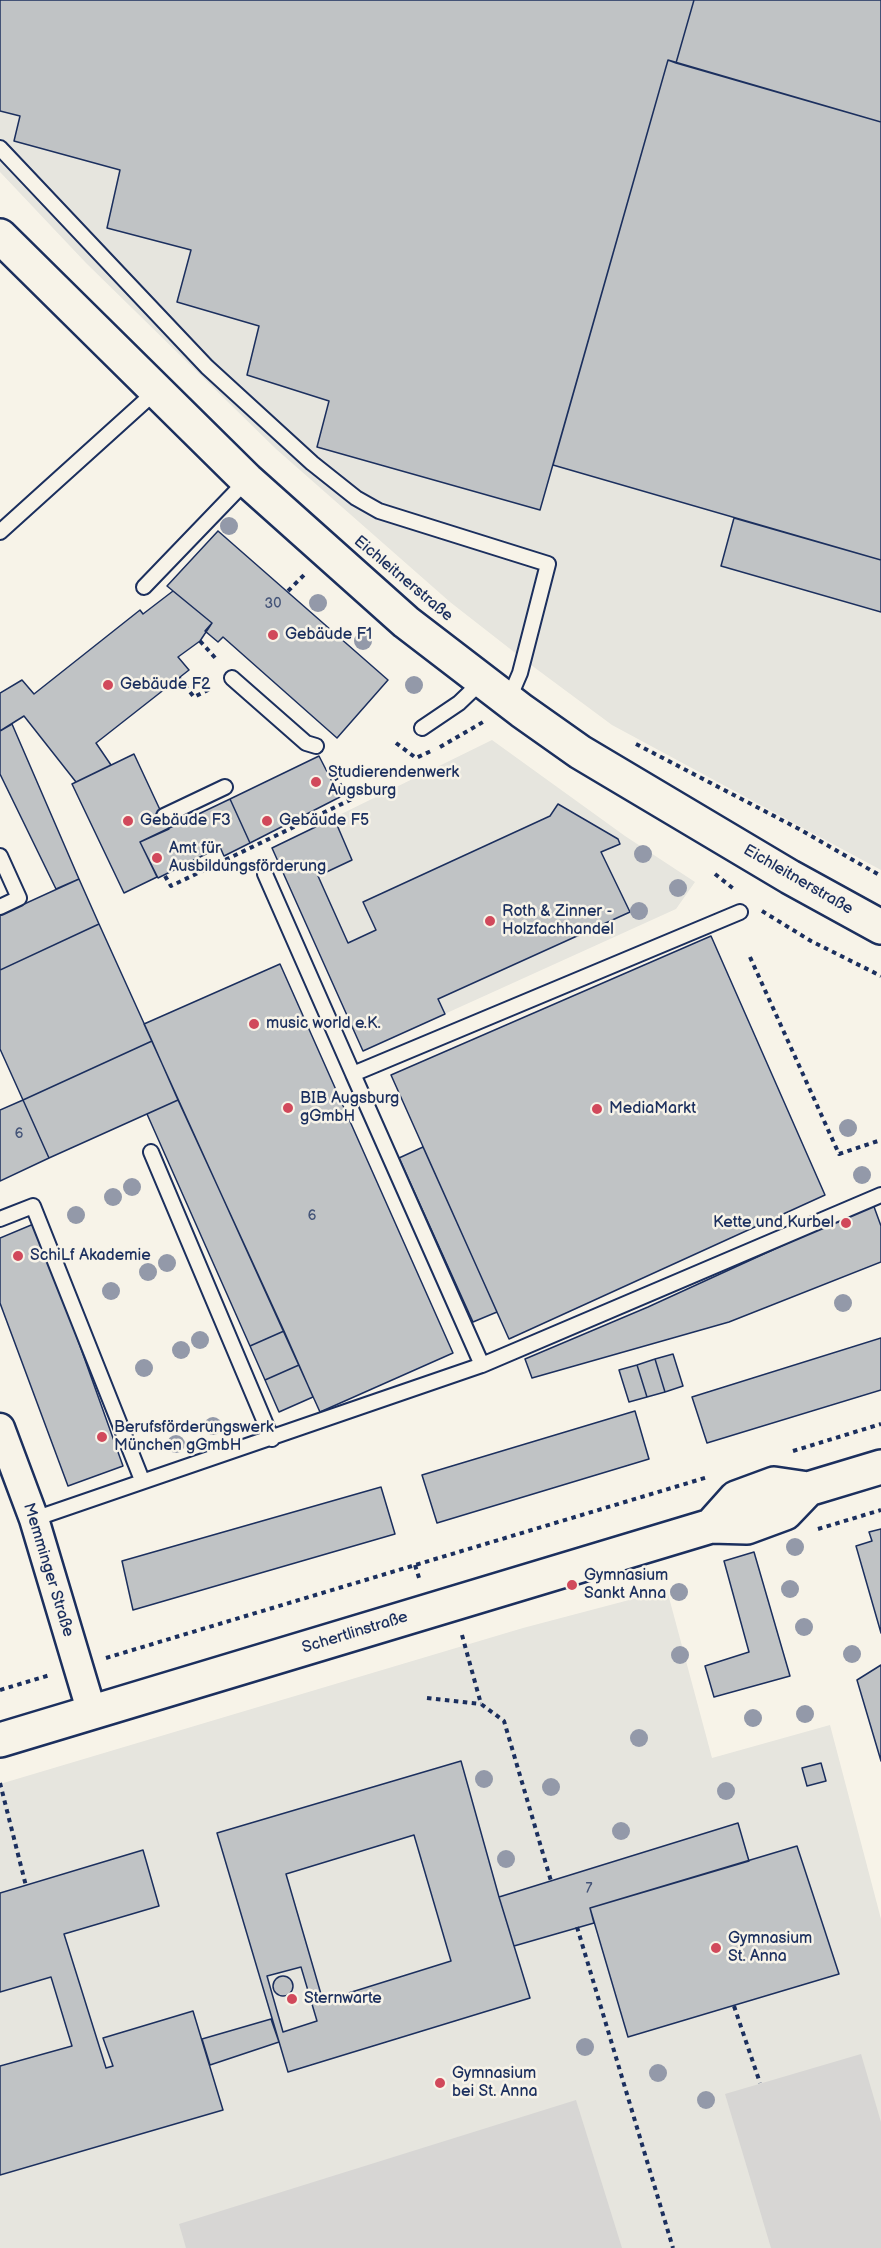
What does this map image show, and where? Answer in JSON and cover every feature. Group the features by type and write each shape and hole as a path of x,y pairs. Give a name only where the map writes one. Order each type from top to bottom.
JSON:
{"main road":[{"name":"Eichleitnerstraße","path":"0,236 155,392 247,480 406,622 508,701 580,752 790,877 881,927"},
{"name":"Schertlinstraße","path":"0,1740 711,1526 736,1498 774,1484 808,1489 881,1467"}],"street":[{"name":"Memminger Straße","path":"0,1428 5,1458 34,1519 92,1713"}],"lane":[{"path":"0,148 207,367 312,463 356,498 380,511 548,564 520,672 508,701"},
{"path":"0,532 155,392"},
{"path":"144,587 247,480"},
{"path":"232,678 306,743 316,746"},
{"path":"422,728 459,703 482,681"},
{"path":"164,816 225,787"},
{"path":"0,855 19,898 0,907"},
{"path":"265,874 482,1365"},
{"path":"353,1074 740,912"},
{"path":"151,1152 272,1438"},
{"path":"34,1519 482,1365 881,1195"},
{"path":"0,1219 33,1206 142,1480"}],"path":[{"path":"288,591 305,573"},
{"path":"200,640 206,647"},
{"path":"179,678 194,697 232,678"},
{"path":"632,742 800,829 881,876"},
{"path":"165,876 171,886 350,801 316,746"},
{"path":"750,957 838,1154 881,1140"},
{"path":"791,1452 881,1424"},
{"path":"0,1690 711,1476"},
{"path":"462,1632 482,1704"},
{"path":"427,1698 482,1704 504,1721 551,1881"},
{"path":"0,1784 26,1886"},
{"path":"576,1928 673,2248"},
{"path":"734,2006 760,2084"}],"shaded area":[{"path":"0,0 881,0 881,870 612,725 523,659 450,602 276,449 86,263 0,172"},
{"path":"492,740 625,836 695,882 676,909 363,1051 272,848"},
{"name":"Gymnasium bei St. Anna","path":"667,1590 712,1758 830,1725 881,1919 881,2248 0,2248 0,1784 523,1628"},
{"path":"861,2054 881,2122 881,2248 771,2248 725,2094"},
{"path":"576,2100 622,2248 186,2248 179,2224"}],"building":[{"path":"0,0 694,0 676,63 668,60 540,510 317,447 329,401 247,375 259,326 177,302 191,250 107,228 120,170 14,141 20,116 0,111"},
{"path":"694,0 881,0 881,122 676,63"},
{"path":"668,60 881,122 881,560 553,465"},
{"path":"734,518 881,560 881,612 721,566"},
{"name":"Gebäude F1","path":"218,531 388,680 337,738 223,637 218,642 205,631 212,623 167,586"},
{"name":"Gebäude F2","path":"173,591 212,623 200,641 178,657 189,670 96,743 111,765 76,782 24,716 0,731 0,693 22,680 34,694 140,610 143,614"},
{"path":"12,724 79,879 56,889 0,774 0,731"},
{"name":"Gebäude F3","path":"134,754 169,829 140,842 157,877 124,893 72,784"},
{"name":"Gebäude F5","path":"319,756 340,797 250,843 230,799"},
{"path":"230,799 250,843 224,856 220,847 158,878 140,842"},
{"name":"Roth & Zinner - Holzfachhandel","path":"558,804 618,839 620,844 601,852 630,912 438,999 445,1014 363,1051 272,848 334,818 352,860 318,876 348,943 376,930 363,902 550,816"},
{"path":"79,879 99,924 0,970 0,915"},
{"path":"99,924 152,1041 23,1100 0,1049 0,970"},
{"name":"MediaMarkt","path":"711,936 825,1195 509,1339 391,1075"},
{"path":"280,964 453,1353 320,1412 144,1024"},
{"path":"152,1041 178,1100 49,1158 23,1100"},
{"path":"23,1100 49,1158 0,1181 0,1110"},
{"path":"178,1100 284,1331 250,1346 147,1114"},
{"path":"423,1147 497,1312 473,1322 399,1158"},
{"path":"873,1204 881,1226 881,1262 729,1322 532,1378 525,1359 648,1307"},
{"path":"36,1223 123,1466 68,1486 0,1303 0,1238"},
{"path":"284,1331 299,1365 265,1380 250,1346"},
{"path":"881,1338 881,1390 707,1443 692,1397"},
{"path":"673,1354 683,1386 665,1392 655,1359"},
{"path":"655,1359 665,1392 647,1397 637,1365"},
{"path":"299,1365 313,1397 279,1412 265,1380"},
{"path":"637,1365 647,1397 629,1402 619,1370"},
{"path":"635,1411 649,1459 437,1523 422,1475"},
{"path":"381,1487 395,1534 133,1610 122,1561"},
{"path":"881,1529 881,1633 856,1546 872,1541 869,1532"},
{"path":"754,1552 790,1676 714,1697 705,1666 749,1652 724,1561"},
{"path":"881,1665 881,1761 857,1680"},
{"path":"461,1761 530,1998 288,2072 217,1833","holes":["414,1835 451,1961 323,2001 286,1874"]},
{"path":"821,1763 826,1781 807,1786 802,1768"},
{"path":"738,1823 749,1861 590,1908 594,1923 514,1946 499,1897"},
{"name":"Gymnasium St. Anna","path":"797,1846 839,1974 628,2037 590,1908"},
{"path":"143,1850 159,1906 64,1934 106,2068 113,2066 103,2038 193,2011 223,2110 0,2175 0,2066 72,2046 51,1977 0,1992 0,1893"},
{"name":"Sternwarte","path":"301,1967 317,2021 283,2032 267,1976"},
{"path":"283,1976 290,1979 293,1986 290,1993 283,1996 276,1993 273,1986 276,1979"},
{"path":"271,2019 279,2042 210,2065 202,2039"}],"place":[{"name":"Gebäude F1","path":"273,635"},
{"name":"Gebäude F2","path":"108,685"},
{"name":"Studierendenwerk Augsburg","path":"316,782"},
{"name":"Gebäude F3","path":"128,821"},
{"name":"Gebäude F5","path":"267,821"},
{"name":"Amt für Ausbildungsförderung","path":"157,858"},
{"name":"Roth & Zinner - Holzfachhandel","path":"490,921"},
{"name":"music world e.K.","path":"254,1024"},
{"name":"BIB Augsburg gGmbH","path":"288,1108"},
{"name":"MediaMarkt","path":"597,1109"},
{"name":"Kette und Kurbel","path":"846,1223"},
{"name":"SchiLf Akademie","path":"18,1256"},
{"name":"Berufsförderungswerk München gGmbH","path":"102,1437"},
{"name":"Gymnasium Sankt Anna","path":"572,1585"},
{"name":"Gymnasium St. Anna","path":"716,1948"},
{"name":"Sternwarte","path":"292,1999"},
{"name":"Gymnasium bei St. Anna","path":"440,2083"}]}
